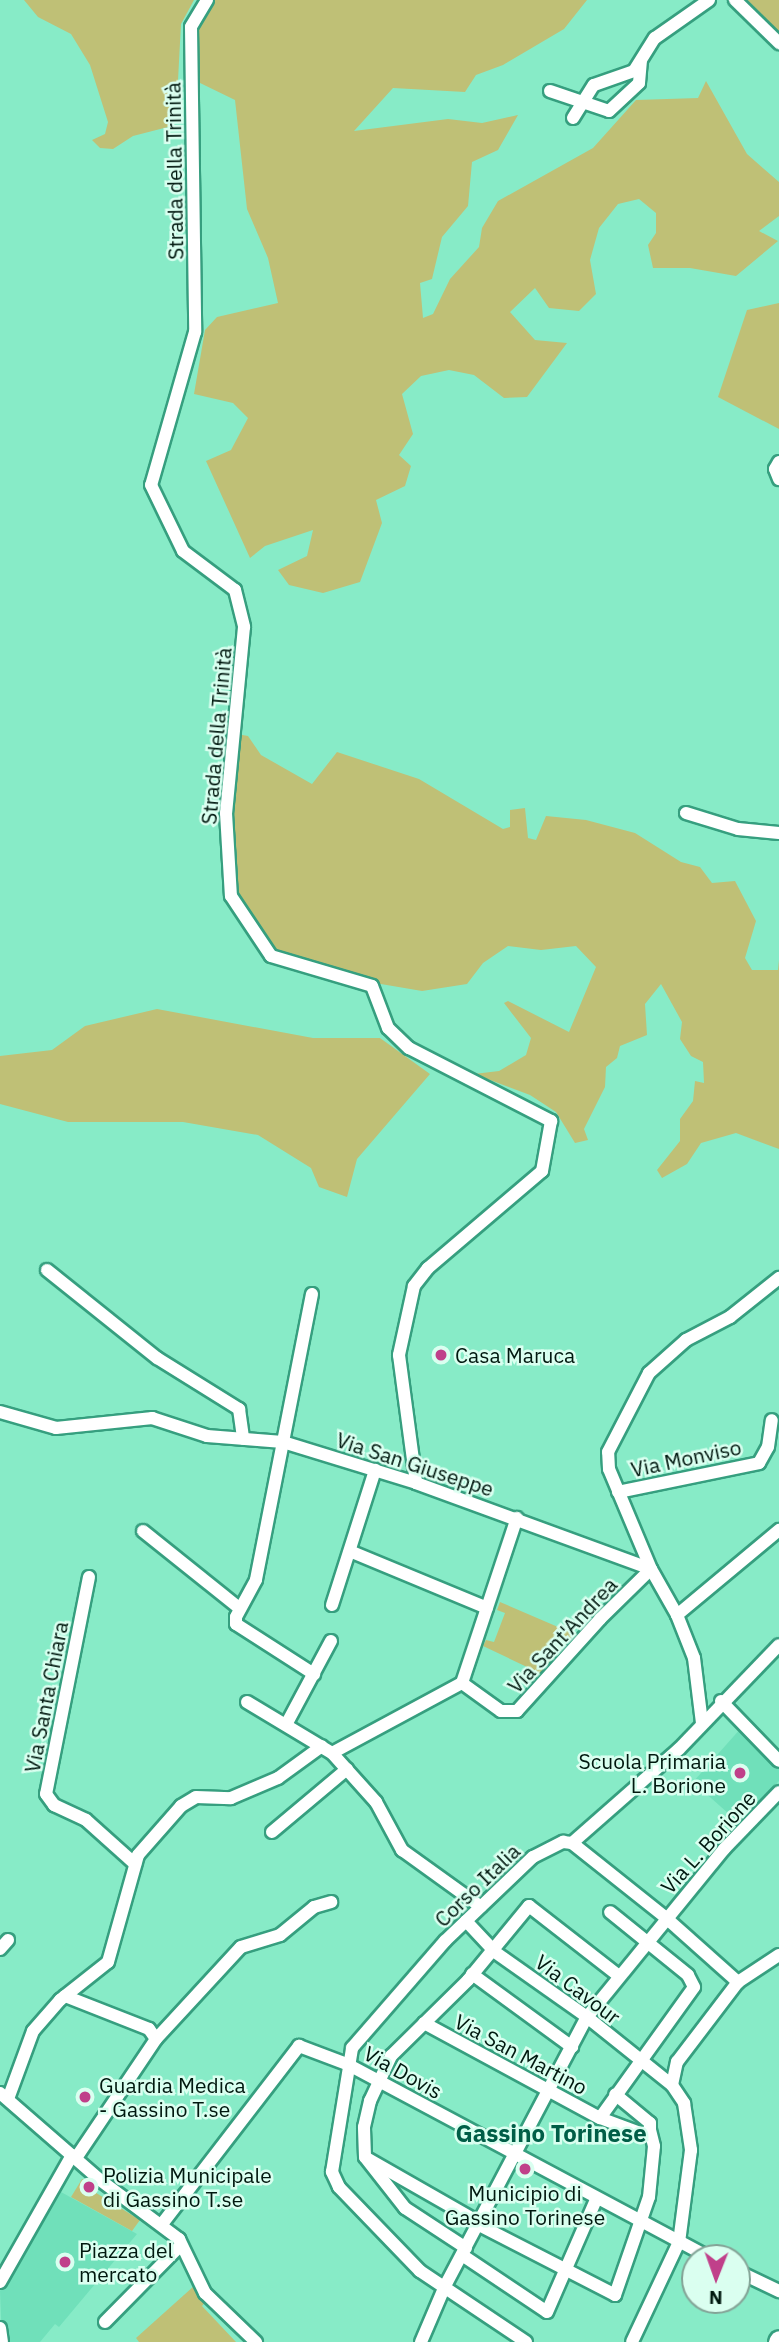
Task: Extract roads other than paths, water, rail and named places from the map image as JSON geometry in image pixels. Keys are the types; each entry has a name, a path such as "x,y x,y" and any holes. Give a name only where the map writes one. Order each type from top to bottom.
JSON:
{"street":[{"name":"Strada della Trinità","path":"207,0 191,27 195,332 151,485 183,551 235,590 244,626 226,813 231,896 271,956 372,986 388,1028 409,1048 551,1121 542,1171 428,1268 414,1286 398,1355 416,1483"},
{"path":"573,118 594,85 634,71 655,38 709,0"},
{"path":"734,0 779,43"},
{"path":"550,91 561,98 585,100 609,111 639,83 642,61"},
{"path":"779,462 775,469 779,479"},
{"path":"686,813 738,829 779,833"},
{"path":"47,1270 157,1358 239,1409 243,1439"},
{"path":"702,1723 699,1682 677,1615 651,1569 618,1492 608,1452 649,1373 686,1340 730,1317 779,1278"},
{"path":"313,1294 256,1580 239,1608 236,1624 314,1674"},
{"name":"Via San Giuseppe","path":"0,1412 56,1428 152,1418 207,1436 283,1442 416,1483 651,1569"},
{"name":"Via Monviso","path":"618,1492 759,1462 768,1447 772,1420"},
{"path":"332,1605 352,1552 375,1470"},
{"path":"256,2342 205,2292 181,2245 162,2224 74,2156 4,2096 24,2049 65,1996 108,1962 135,1864 181,1807 196,1797 232,1798 278,1779 327,1749 462,1683 517,1518"},
{"path":"143,1531 239,1608"},
{"path":"677,1615 777,1531"},
{"path":"352,1552 487,1608"},
{"name":"Via Sant'Andrea","path":"462,1683 501,1711 517,1711 651,1569"},
{"name":"Via Santa Chiara","path":"89,1577 46,1794 54,1805 86,1820 135,1864"},
{"path":"287,1723 331,1641"},
{"path":"737,1982 666,1917 572,1843 679,1749 721,1701 779,1645"},
{"path":"721,1701 779,1761"},
{"path":"247,1702 287,1723 327,1749 376,1802 402,1850 481,1907"},
{"path":"272,1832 347,1769"},
{"name":"Via L. Borione","path":"421,2342 445,2286 587,2017 666,1917 779,1792"},
{"name":"Corso Italia","path":"526,2342 420,2271 338,2187 332,2172 347,2064 352,2048 466,1922 533,1857 552,1845 572,1843"},
{"path":"0,2282 74,2156 156,2039 241,1947 280,1935 314,1907 331,1902"},
{"path":"596,2200 547,2312 405,2207 365,2157 364,2127 379,2081 391,2056 472,1974 529,1906 619,1976"},
{"path":"600,2118 638,2060 694,1987 688,1975 610,1912"},
{"name":"Via Cavour","path":"466,1922 492,1947 587,2017 672,2085"},
{"path":"635,2341 679,2242 691,2125 672,2085 677,2062 737,1982 779,1955"},
{"path":"472,1974 572,2047"},
{"path":"65,1996 149,2029 156,2039"},
{"name":"Via San Martino","path":"424,2024 600,2118 643,2134 650,2130"},
{"name":"Via Dovis","path":"162,2224 295,2048 304,2046 347,2064 596,2200 683,2244"},
{"path":"365,2157 564,2271 615,2295 641,2224 653,2165 650,2123 615,2094"},
{"path":"105,2322 181,2245"},
{"path":"751,2278 779,2291"},
{"path":"0,2328 2,2342"}],"place":[{"name":"Casa Maruca","path":"441,1355"},
{"name":"Scuola Primaria L. Borione","path":"740,1773"},
{"name":"Guardia Medica - Gassino T.se","path":"85,2097"},
{"name":"Municipio di Gassino Torinese","path":"525,2169"},
{"name":"Polizia Municipale di Gassino T.se","path":"89,2187"},
{"name":"Piazza del mercato","path":"65,2262"}],"district":[{"name":"Gassino Torinese","path":"551,2134"}]}
